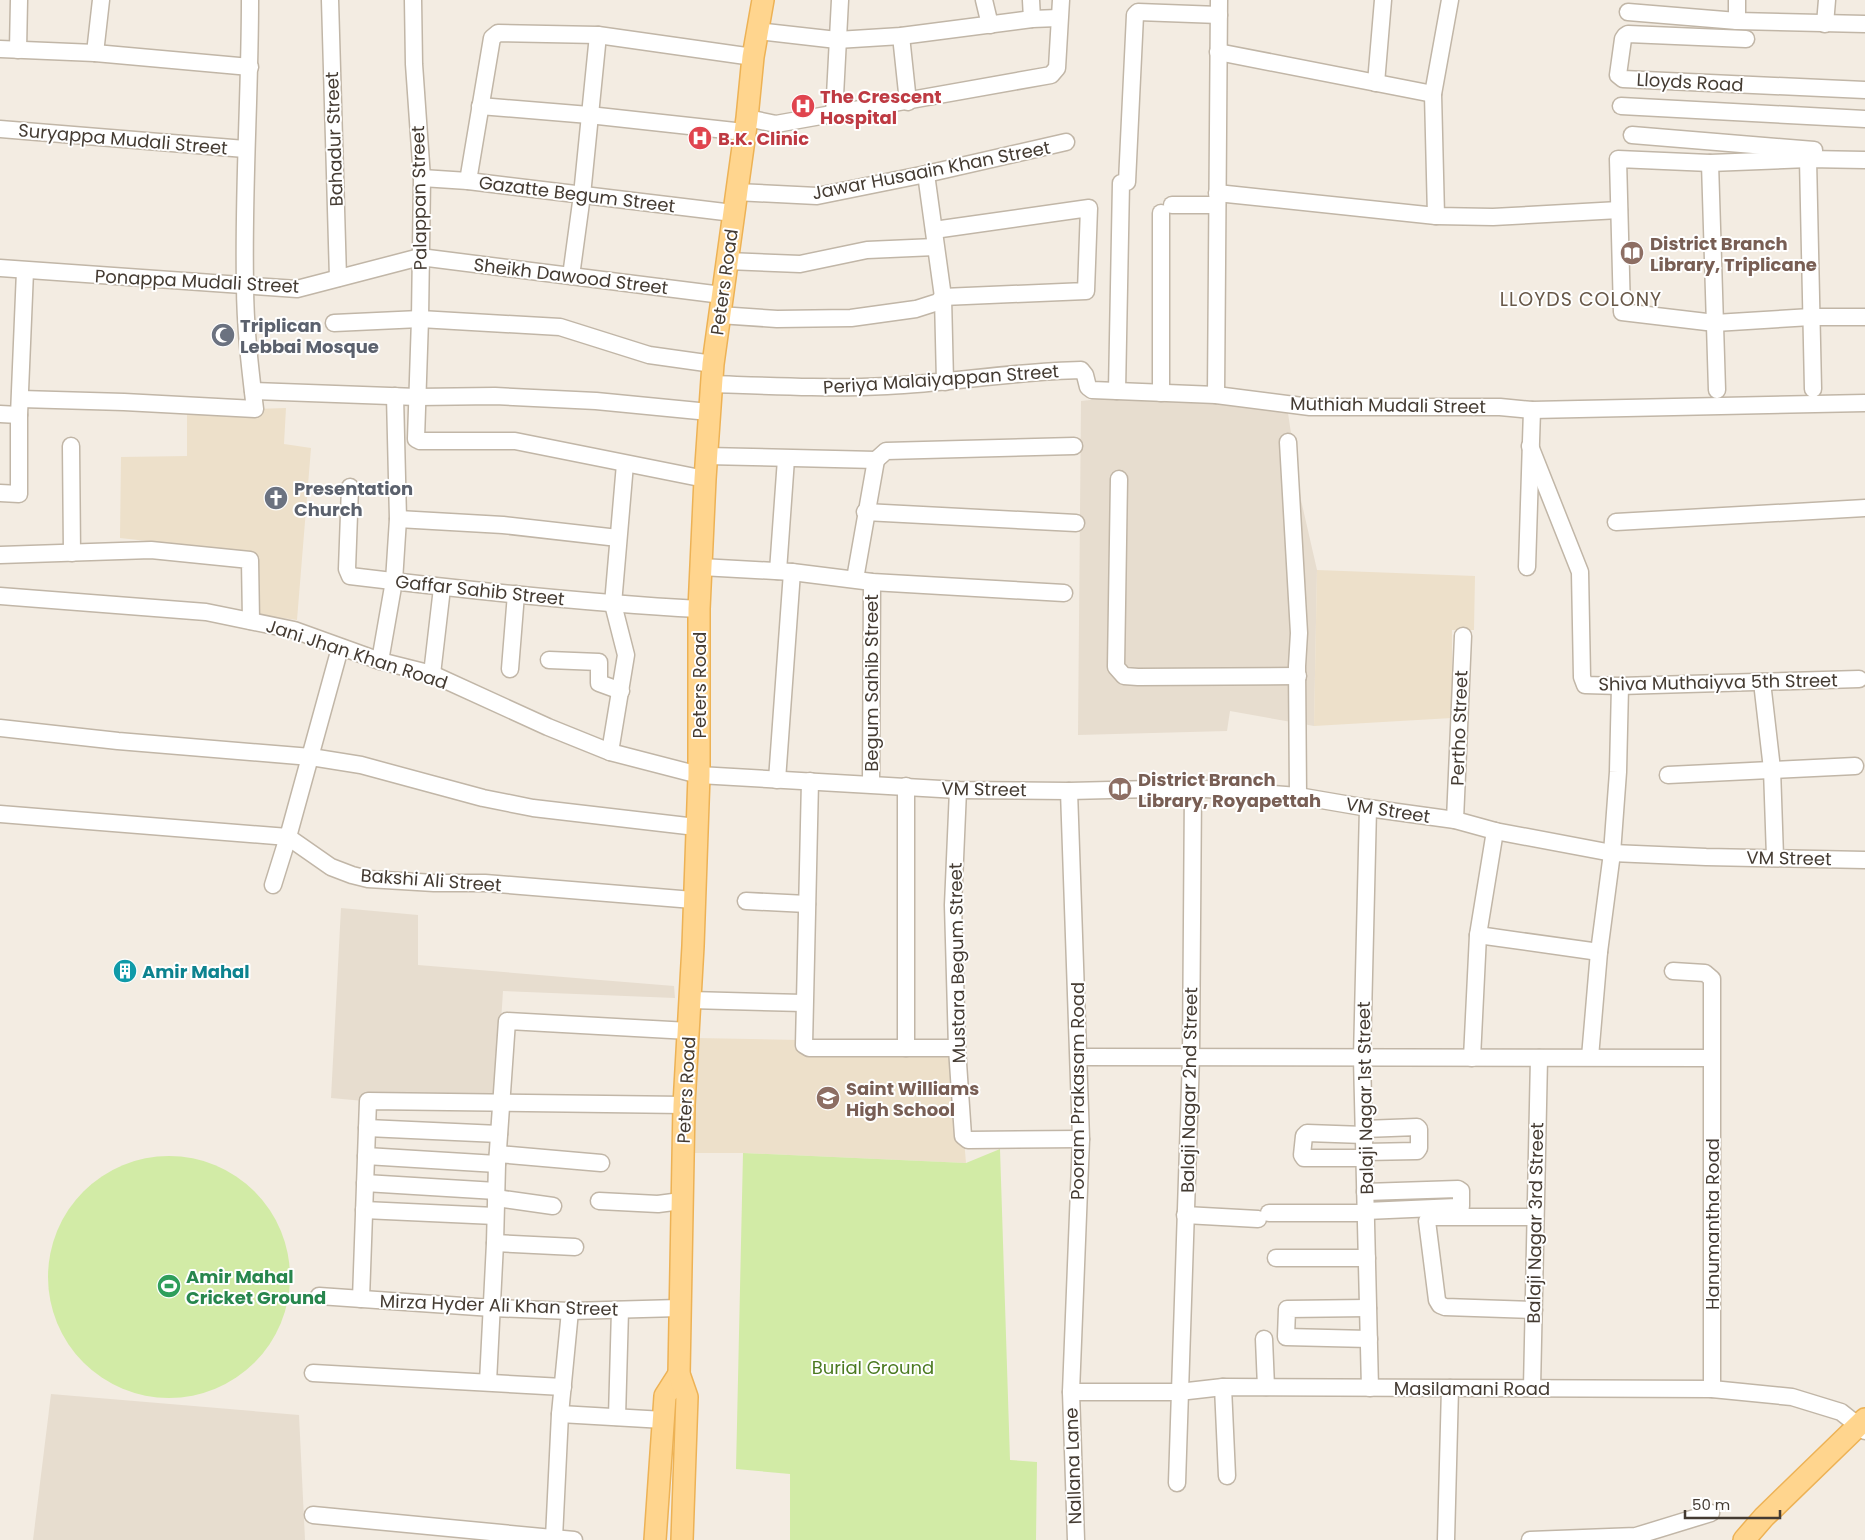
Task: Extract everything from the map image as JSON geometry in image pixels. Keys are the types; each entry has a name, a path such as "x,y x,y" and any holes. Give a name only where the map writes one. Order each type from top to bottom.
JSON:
{"main road":[{"name":"Peters Road","path":"682,1540 687,1397 679,1374 681,1201 698,775 699,609 706,456 712,374 762,0"},
{"path":"670,1540 670,1422 665,1396 679,1374"},
{"path":"655,1540 670,1422"},
{"path":"1744,1540 1764,1517 1860,1429"}],"street":[{"path":"18,50 19,0"},
{"path":"95,53 101,0"},
{"path":"0,414 20,407 124,402 255,409 244,286 245,149 250,67 250,0"},
{"name":"Bahadur Street","path":"330,0 338,278"},
{"name":"Palappan Street","path":"413,0 414,64 422,178 416,438 420,441 515,441 626,464"},
{"path":"834,115 840,0"},
{"path":"984,0 990,25"},
{"path":"1031,0 1032,19"},
{"path":"480,106 746,125 776,124 908,102 1054,74 1057,68 1060,0"},
{"path":"1376,83 1383,0"},
{"path":"1436,216 1433,94 1450,0"},
{"path":"1737,0 1738,21"},
{"path":"1825,24 1827,0"},
{"path":"1117,391 1121,183 1127,182 1134,20 1138,12 1219,8 1216,395"},
{"path":"1628,12 1738,21 1865,24"},
{"path":"758,31 837,40 901,36 1032,19 1058,18"},
{"path":"468,181 494,34 501,32 598,35 753,57"},
{"name":"Lloyds Road","path":"1746,39 1628,34 1623,39 1618,75 1623,79 1865,90"},
{"path":"571,276 582,195 598,35"},
{"path":"901,36 908,102"},
{"path":"0,49 95,53 250,67"},
{"path":"1218,52 1433,94"},
{"path":"1621,106 1865,119"},
{"name":"Suryappa Mudali Street","path":"0,129 245,149"},
{"path":"1632,135 1838,152 1865,152"},
{"name":"Jawar Husaain Khan Street","path":"736,192 817,196 926,174 1066,142"},
{"path":"1865,160 1808,159 1710,163 1618,159 1622,312 1715,323 1811,318 1865,318"},
{"path":"1808,159 1812,389"},
{"path":"1710,163 1717,390"},
{"path":"926,174 943,297 945,382"},
{"name":"Gazatte Begum Street","path":"422,178 468,181 733,213"},
{"path":"1161,393 1167,209 1217,199 1436,216 1493,216 1619,210"},
{"path":"934,230 1089,208 1086,291 943,297"},
{"path":"727,261 800,264 867,250 935,247"},
{"name":"Ponappa Mudali Street","path":"0,268 297,289 420,257"},
{"name":"Sheikh Dawood Street","path":"420,257 571,276 721,305 777,319 851,318 916,309 938,302 943,297"},
{"path":"0,493 19,494 25,271"},
{"name":"Periya Malaiyappan Street","path":"334,323 420,319 560,327 712,374 800,388 885,386 945,382 1041,370 1081,370"},
{"name":"Muthiah Mudali Street","path":"1081,370 1085,375 1086,384 1090,390 1216,395 1310,406 1500,407 1532,410 1865,403"},
{"path":"253,391 417,397 495,396 596,401 709,412"},
{"path":"380,661 394,581 398,519 394,396"},
{"path":"1527,567 1532,410"},
{"path":"1288,442 1299,633 1298,796"},
{"path":"71,446 72,553"},
{"path":"855,580 865,512 876,460 886,451 1074,446"},
{"name":"Shiva Muthaiyva 5th Street","path":"1530,446 1580,572 1582,677 1585,685 1620,686 1859,679"},
{"path":"706,456 876,460"},
{"path":"777,780 785,572 786,458"},
{"path":"610,752 626,655 613,604 626,464 705,479"},
{"path":"1119,479 1116,667 1124,676 1298,676"},
{"name":"Gaffar Sahib Street","path":"350,487 347,569 350,576 442,588 613,604 699,609"},
{"path":"1616,522 1865,508"},
{"path":"865,512 1076,523"},
{"path":"398,519 503,525 618,538"},
{"path":"0,555 150,550 250,560 251,621"},
{"path":"701,568 785,572 872,582 1064,593"},
{"name":"Begum Sahib Street","path":"871,784 872,582"},
{"path":"432,674 442,588"},
{"path":"510,669 516,594"},
{"name":"Jani Jhan Khan Road","path":"0,596 206,612 294,630 380,661 432,674 548,727 610,752 698,775"},
{"name":"Pertho Street","path":"1455,820 1463,636"},
{"path":"272,885 311,757 340,648"},
{"path":"549,660 600,662 599,683 621,691"},
{"path":"1762,682 1772,769 1776,857"},
{"path":"1590,1057 1599,952 1612,853 1618,772 1620,686"},
{"path":"0,728 118,741 311,757 361,765 474,795 533,808 696,827"},
{"path":"1668,775 1854,766"},
{"name":"VM Street","path":"698,775 958,790 1069,791 1193,788 1298,796 1455,820 1495,831 1612,853 1865,860"},
{"path":"810,781 804,1045 809,1048 958,1048"},
{"path":"906,786 906,1048"},
{"name":"Balaji Nagar 2nd Street","path":"1177,1483 1191,1057 1193,788"},
{"name":"Mustara Begum Street","path":"958,790 953,905 962,1133 965,1139 968,1140 1081,1139"},
{"name":"Pooram Prakasam Road","path":"1069,791 1080,1056 1081,1139 1070,1392"},
{"name":"Balaji Nagar 1st Street","path":"1368,808 1362,1058 1370,1388"},
{"path":"0,814 288,837"},
{"path":"1472,1058 1478,936 1495,831"},
{"name":"Bakshi Ali Street","path":"288,837 331,868 368,879 434,883 485,883 693,900"},
{"path":"746,901 807,904"},
{"path":"1478,936 1599,952"},
{"name":"Hanumantha Road","path":"1673,971 1705,974 1712,980 1712,1389"},
{"path":"690,1000 804,1003"},
{"path":"488,1382 497,1159 506,1022 509,1020 689,1031"},
{"path":"1080,1056 1711,1058"},
{"name":"Balaji Nagar 3rd Street","path":"1532,1388 1539,1058"},
{"path":"361,1299 368,1101 684,1105"},
{"path":"1364,1158 1304,1158 1302,1155 1304,1136 1307,1133 1418,1121"},
{"path":"1304,1166 1417,1151 1420,1148 1419,1129 1416,1127 1364,1127"},
{"path":"367,1128 499,1134"},
{"path":"366,1156 601,1163"},
{"path":"365,1183 496,1195 553,1206"},
{"path":"1185,1215 1263,1216 1457,1208 1461,1206 1461,1191 1458,1189 1365,1192"},
{"path":"599,1201 658,1204 681,1201"},
{"path":"364,1210 495,1216"},
{"path":"1534,1310 1446,1307 1440,1305 1437,1300 1427,1221 1430,1217 1535,1217"},
{"path":"495,1243 576,1247"},
{"path":"1276,1258 1367,1258"},
{"name":"Mirza Hyder Ali Khan Street","path":"319,1296 492,1308 570,1311 679,1308"},
{"path":"1368,1308 1287,1309 1286,1337 1369,1339"},
{"path":"617,1417 620,1310"},
{"path":"554,1538 560,1414 570,1311"},
{"path":"1264,1339 1266,1387"},
{"path":"313,1373 563,1387"},
{"path":"1223,1386 1227,1476"},
{"name":"Masilamani Road","path":"1070,1392 1180,1392 1223,1386 1712,1389 1792,1397 1841,1412 1860,1429"},
{"path":"1446,1540 1450,1388"},
{"name":"Nallana Lane","path":"1070,1392 1076,1540"},
{"path":"560,1414 670,1422"},
{"path":"1530,1540 1636,1536 1711,1513"},
{"path":"313,1515 574,1540"}],"shaded area":[{"path":"1209,387 1288,413 1301,500 1317,570 1314,726 1230,711 1227,731 1078,735 1081,401"},
{"path":"286,408 284,444 311,448 297,620 254,614 255,553 120,538 121,457 187,456 187,411"},
{"path":"1317,570 1475,576 1474,630 1452,630 1452,718 1314,726"},
{"path":"341,908 418,915 418,965 674,986 675,998 503,991 496,1099 364,1101 331,1098"},
{"name":"Saint Williams High School","path":"697,1038 956,1043 966,1163 743,1153 693,1153"},
{"path":"51,1394 299,1415 305,1540 33,1540"}],"green space":[{"name":"Burial Ground","path":"1000,1149 1010,1460 1037,1462 1036,1540 790,1540 790,1474 736,1469 743,1153 966,1163"},
{"name":"Amir Mahal Cricket Ground","path":"157,1156 181,1156 204,1161 226,1170 255,1191 270,1210 281,1231 288,1253 290,1277 288,1301 281,1323 270,1344 255,1363 226,1384 204,1393 181,1398 157,1398 134,1393 112,1384 92,1371 75,1354 62,1334 53,1312 48,1289 48,1265 53,1242 62,1220 75,1200 92,1183 112,1170 134,1161"}],"place":[{"name":"The Crescent Hospital","path":"803,106"},
{"name":"B.K. Clinic","path":"700,138"},
{"name":"District Branch Library, Triplicane","path":"1632,253"},
{"name":"Triplican Lebbai Mosque","path":"223,335"},
{"name":"Presentation Church","path":"276,498"},
{"name":"District Branch Library, Royapettah","path":"1120,789"},
{"name":"Amir Mahal","path":"125,971"},
{"name":"Saint Williams High School","path":"828,1098"},
{"name":"Amir Mahal Cricket Ground","path":"169,1286"}],"district":[{"name":"LLOYDS COLONY","path":"1581,299"}]}
